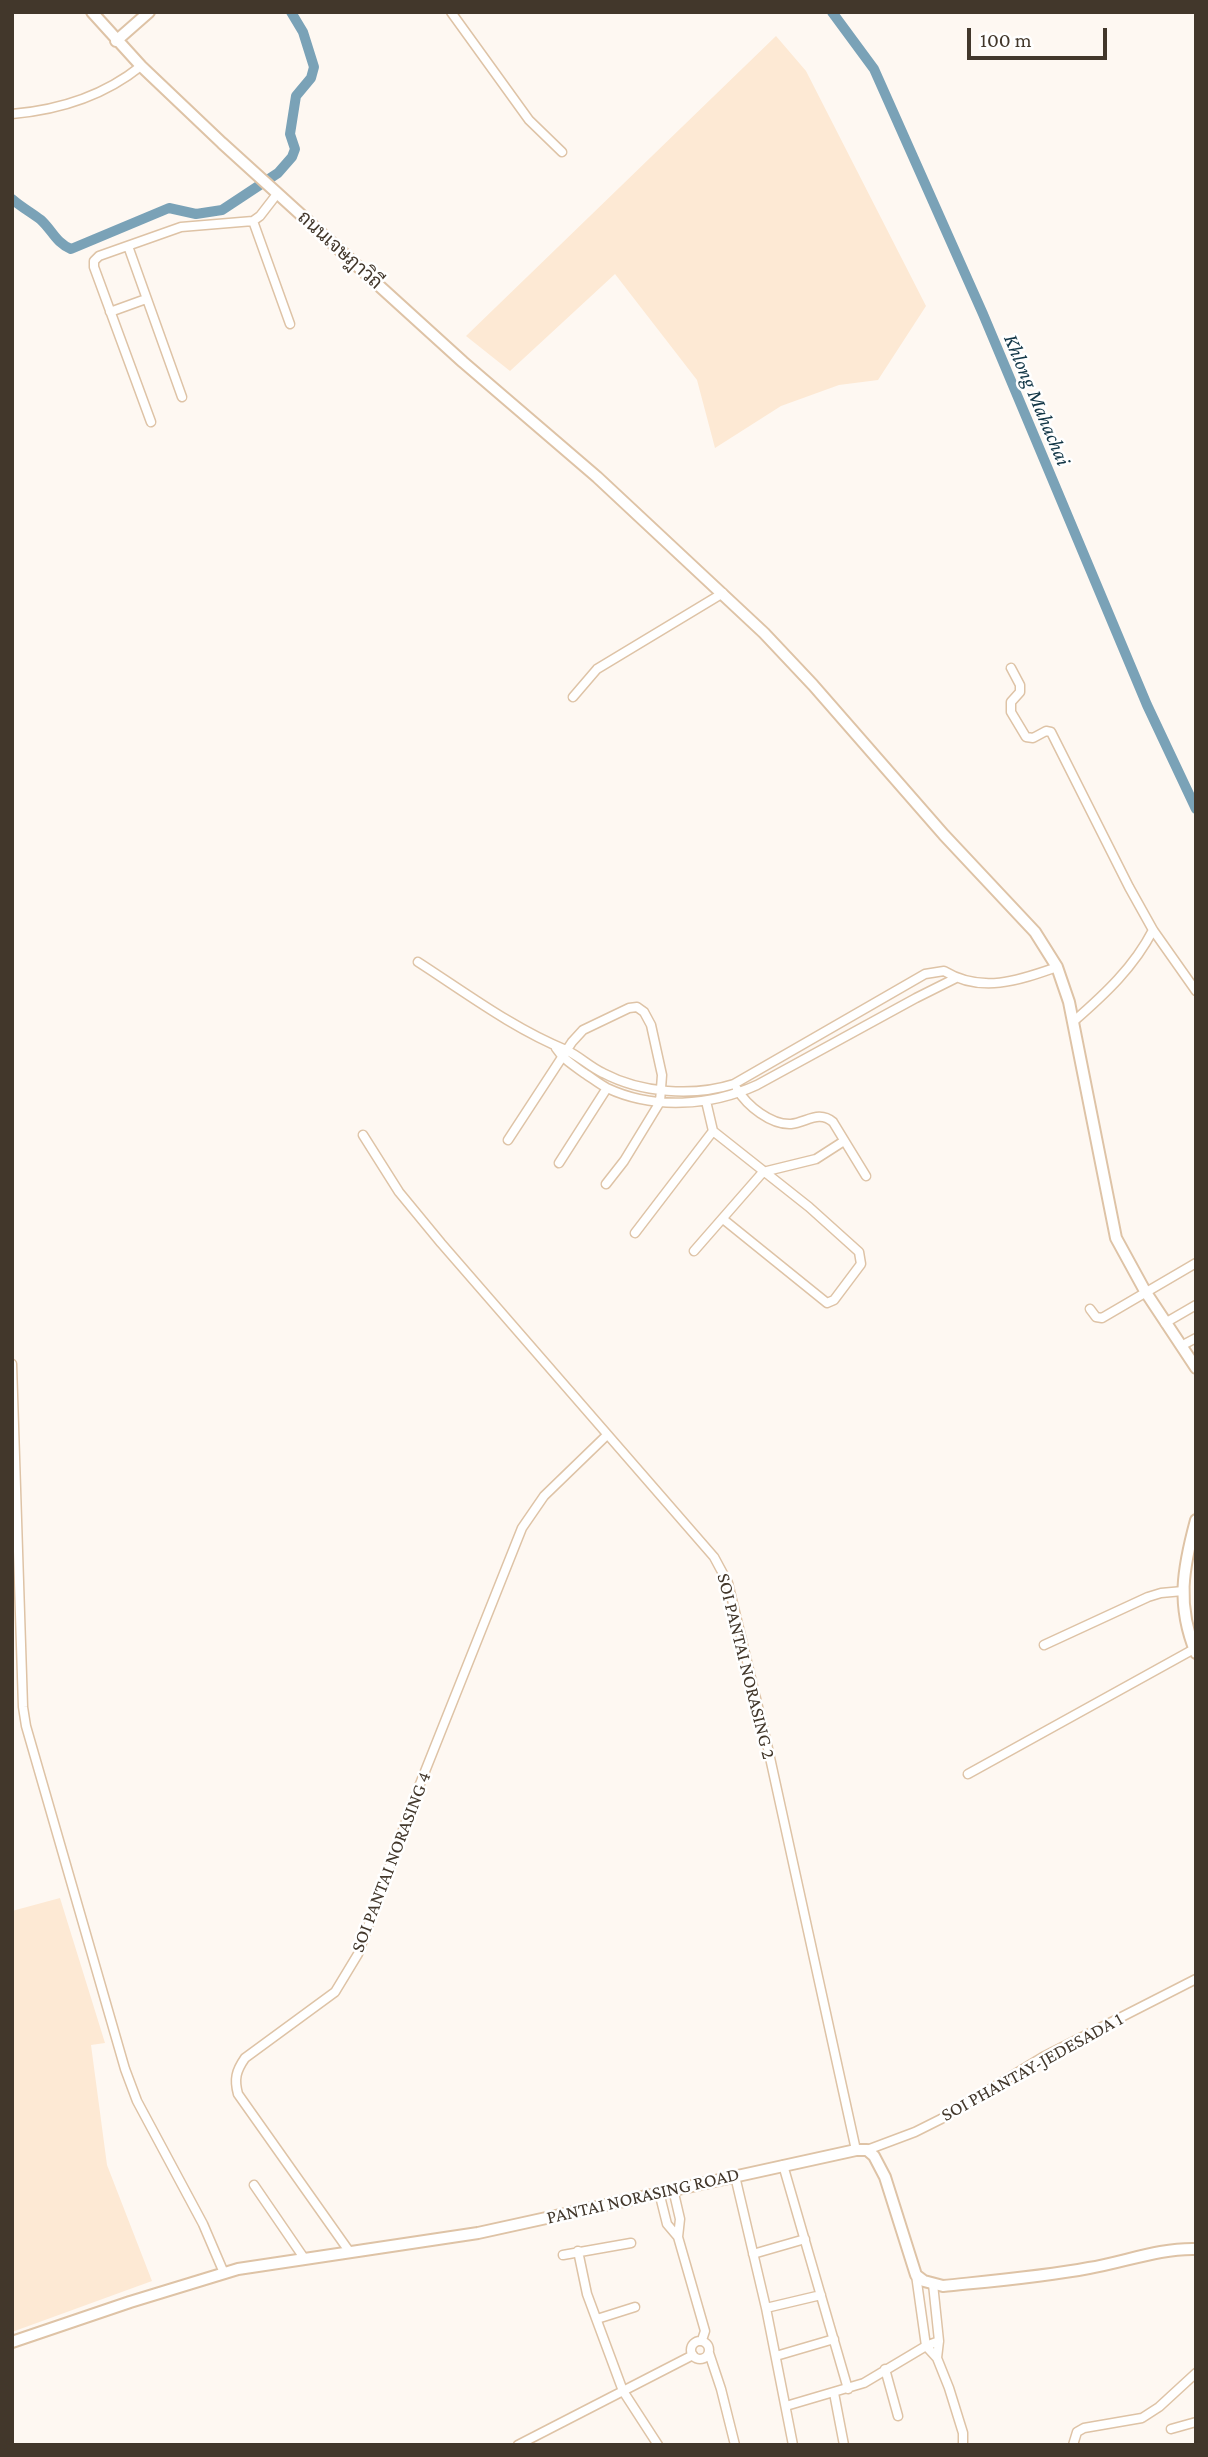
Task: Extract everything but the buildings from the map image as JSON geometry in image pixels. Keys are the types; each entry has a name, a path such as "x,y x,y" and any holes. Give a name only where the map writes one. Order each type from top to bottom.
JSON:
{"street":[{"name":"ถนนเจษฎาวิถี","path":"92,12 141,66 277,194 463,362 597,477 723,593 813,685 944,835 1035,932 1058,967 1074,1021 1112,1223 1122,1251 1165,1323 1196,1368"},
{"path":"116,41 149,12"},
{"path":"451,12 529,120 562,152"},
{"path":"12,114 88,97 127,78 141,66"},
{"path":"150,422 94,261 99,256 181,227 253,220 260,216 277,194"},
{"path":"253,220 290,324"},
{"path":"128,246 182,397"},
{"path":"110,312 146,299"},
{"path":"573,697 597,669 723,593"},
{"path":"1011,668 1020,685 1020,692 1011,702 1011,712 1026,737 1033,738 1045,731 1051,732 1122,875 1153,930 1196,991"},
{"path":"1074,1021 1106,993 1141,953 1153,930"},
{"path":"418,962 565,1054 607,1088 660,1102 706,1101 739,1093 956,978"},
{"path":"565,1054 625,1083 661,1090 705,1089 734,1084 925,974 944,971 956,978 998,984 1058,967"},
{"path":"508,1140 583,1030 629,1008 637,1007 645,1012 651,1025 662,1075 660,1102 624,1161 606,1184"},
{"path":"734,1084 746,1102 776,1122 789,1124 815,1116 828,1117 866,1176"},
{"path":"559,1163 607,1088"},
{"path":"706,1101 713,1131 809,1207 859,1252 861,1264 834,1300 827,1303 723,1219"},
{"path":"635,1233 713,1131"},
{"name":"SOI PANTAI NORASING 2","path":"363,1135 399,1192 715,1557 728,1583 862,2150"},
{"path":"694,1251 763,1172 816,1158 844,1141"},
{"path":"1090,1309 1096,1317 1102,1318 1196,1263"},
{"path":"1165,1323 1196,1305"},
{"path":"1181,1346 1196,1338"},
{"path":"12,1364 23,1707 26,1727 125,2069 137,2101 203,2224 224,2273"},
{"name":"SOI PANTAI NORASING 4","path":"349,2251 239,2094 235,2081 237,2068 245,2058 335,1992 346,1976 358,1954 416,1794 522,1528 544,1496 607,1435"},
{"path":"968,1774 1195,1651 1184,1612 1183,1591 1184,1567 1196,1520"},
{"path":"1044,1645 1147,1597 1183,1591"},
{"name":"SOI PHANTAY-JEDESADA 1","path":"862,2150 915,2132 941,2119 1043,2057 1196,1979"},
{"path":"862,2150 874,2157 885,2178 916,2275 926,2346 937,2358 956,2407 963,2433 963,2445"},
{"name":"PANTAI NORASING ROAD","path":"12,2342 224,2273 304,2258 478,2233 862,2150"},
{"path":"783,2165 848,2389"},
{"path":"735,2176 766,2308 793,2445"},
{"path":"254,2185 304,2258"},
{"path":"673,2189 680,2219 678,2237 705,2331 702,2340 691,2347 693,2355"},
{"path":"659,2192 667,2224 678,2237"},
{"path":"753,2254 805,2239"},
{"path":"563,2255 631,2243"},
{"path":"916,2275 943,2286 1053,2274 1170,2250 1196,2249"},
{"path":"578,2251 587,2294 623,2391 658,2445"},
{"path":"933,2284 939,2342 937,2358"},
{"path":"766,2308 821,2295"},
{"path":"597,2319 635,2307"},
{"path":"776,2356 834,2339"},
{"path":"702,2340 709,2348 735,2445"},
{"path":"786,2406 864,2383 926,2346 939,2342"},
{"path":"693,2355 702,2359 709,2353"},
{"path":"518,2445 537,2440 693,2355"},
{"path":"885,2369 898,2416"},
{"path":"1073,2445 1073,2438 1084,2428 1142,2418 1159,2407 1196,2373"},
{"path":"834,2393 844,2445"},
{"path":"1171,2429 1196,2422"}],"shaded area":[{"path":"776,36 806,71 926,306 878,380 839,385 781,406 715,448 697,380 615,274 510,371 466,336"},
{"path":"60,1898 105,2043 91,2045 107,2165 152,2281 12,2332 12,1911"}],"waterway":[{"path":"12,199 41,220 58,240 71,249 169,208 196,214 222,210 278,173 292,157 295,149 290,134 296,96 311,78 314,67 303,32 291,12"},
{"name":"Khlong Mahachai","path":"832,12 874,69 983,314 1147,705 1196,809"}]}
